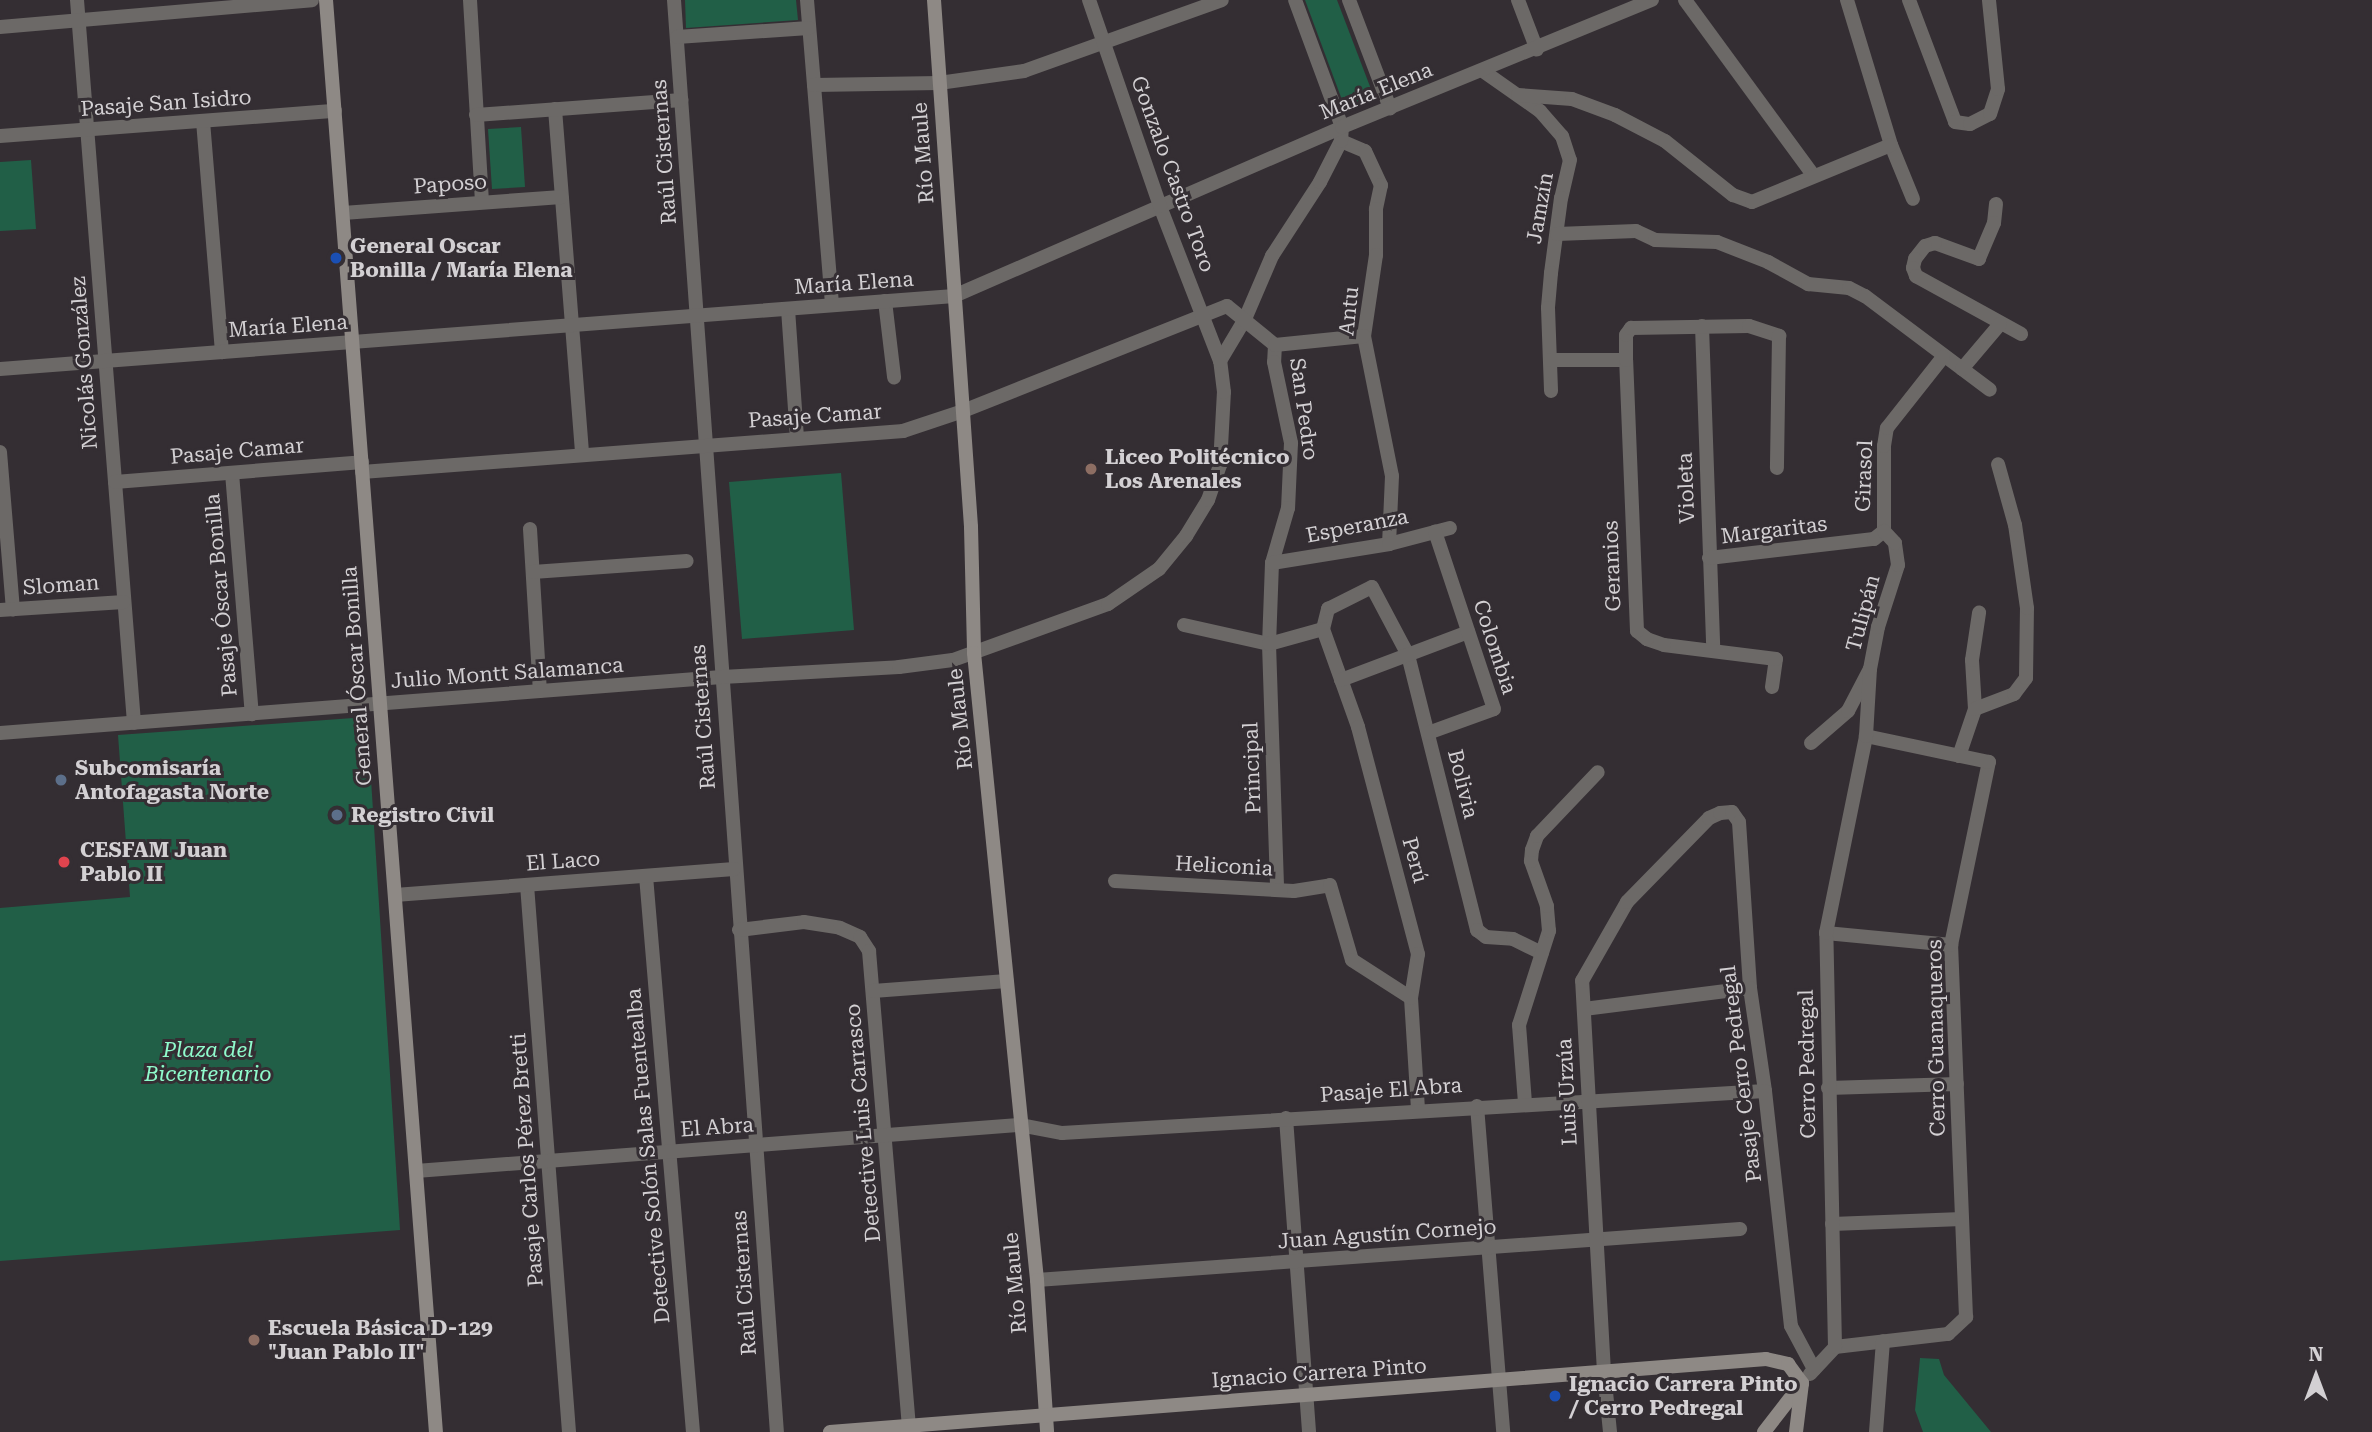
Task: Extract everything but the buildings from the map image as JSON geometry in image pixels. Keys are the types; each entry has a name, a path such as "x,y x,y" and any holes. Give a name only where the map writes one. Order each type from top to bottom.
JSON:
{"street":[{"name":"Nicolás González","path":"77,0 134,723"},
{"path":"0,27 198,5 312,0"},
{"name":"General Óscar Bonilla","path":"326,0 436,1432"},
{"path":"470,0 482,202"},
{"name":"Raúl Cisternas","path":"674,0 734,869 777,1432"},
{"path":"807,0 832,305"},
{"name":"Río Maule","path":"934,0 971,527 974,653 1037,1280 1047,1432"},
{"name":"Gonzalo Castro Toro","path":"974,653 1108,604 1159,569 1186,536 1208,500 1220,465 1224,393 1220,361 1160,206 1089,0"},
{"path":"814,85 939,83 1024,71 1222,0"},
{"path":"1220,361 1245,319 1272,256 1320,182 1342,134 1295,0"},
{"path":"1349,0 1390,108"},
{"path":"1518,0 1537,50"},
{"name":"María Elena","path":"0,369 954,296 1160,206 1342,134 1390,108 1537,50 1652,0"},
{"path":"1685,0 1814,176"},
{"path":"1847,0 1891,145 1913,199"},
{"path":"1909,0 1955,122 1970,124 1990,114 1997,89 1989,0"},
{"path":"677,37 809,28"},
{"name":"Jamzín","path":"1483,71 1540,111 1562,136 1570,160 1561,198 1548,308 1551,391"},
{"path":"1518,95 1572,99 1615,115 1664,141 1733,195 1752,202 1891,145"},
{"path":"476,115 681,100"},
{"path":"555,109 582,455"},
{"name":"Pasaje San Isidro","path":"0,136 335,111"},
{"path":"203,121 222,352"},
{"name":"Antu","path":"1342,134 1365,151 1381,185 1376,209 1376,255 1364,336 1392,477 1389,544"},
{"name":"Paposo","path":"342,213 561,197"},
{"path":"1996,204 1994,223 1979,259 1935,243 1925,246 1915,259 1913,268 1916,276 2021,334"},
{"path":"1557,234 1636,231 1655,240 1717,242 1768,262 1808,284 1849,288 1865,296 1942,357 1990,390"},
{"path":"885,301 894,377"},
{"name":"Pasaje Camar","path":"115,482 232,473 582,455 903,431 963,411 1227,306 1245,319"},
{"path":"788,309 797,439"},
{"path":"1245,319 1275,345 1364,336"},
{"path":"1962,369 2000,324"},
{"path":"1702,326 1749,326 1779,336 1777,468"},
{"name":"Geranios","path":"1702,326 1631,328 1626,335 1637,631 1647,639 1664,645 1713,649 1776,659 1772,687"},
{"name":"Violeta","path":"1702,326 1713,649"},
{"name":"San Pedro","path":"1269,644 1272,563 1288,509 1291,472 1291,443 1274,362 1275,345"},
{"name":"Girasol","path":"1884,531 1884,446 1887,428 1942,357"},
{"path":"1551,360 1626,360"},
{"path":"0,452 6,610"},
{"path":"1975,709 2014,694 2026,678 2027,608 2015,525 1998,464"},
{"name":"Pasaje Óscar Bonilla","path":"232,473 252,714"},
{"name":"Esperanza","path":"1272,563 1389,544 1450,528"},
{"path":"530,529 540,691"},
{"name":"Margaritas","path":"1709,558 1874,539 1884,531"},
{"name":"Tulipán","path":"1866,736 1870,669 1878,627 1898,565 1895,543 1884,531"},
{"name":"Colombia","path":"1428,733 1494,709 1435,532"},
{"path":"533,572 687,561"},
{"name":"Bolivia","path":"1323,629 1328,609 1372,587 1408,655 1477,930 1486,937 1513,939 1542,953"},
{"name":"Sloman","path":"6,610 124,602"},
{"path":"1866,736 1959,755 1975,709 1972,660 1979,613"},
{"path":"1185,625 1269,644 1323,629"},
{"name":"Perú","path":"1323,629 1358,727 1418,954 1411,998 1418,1110"},
{"path":"1341,680 1468,632"},
{"name":"Principal","path":"1269,644 1277,890"},
{"name":"Julio Montt Salamanca","path":"0,733 722,677 899,667 953,660 974,653"},
{"name":"Tulipán","path":"1811,743 1848,711 1870,669"},
{"name":"Cerro Pedregal","path":"1835,1346 1826,933 1866,736"},
{"name":"Cerro Guanaqueros","path":"1883,1341 1948,1334 1966,1317 1951,945 1989,762 1959,755"},
{"path":"1525,1103 1519,1026 1549,931 1547,906 1531,861 1532,850 1537,836 1598,772"},
{"name":"Pasaje Cerro Pedregal","path":"1732,812 1739,822 1750,988 1765,1091 1791,1326 1815,1368"},
{"name":"Luis Urzúa","path":"1610,1432 1604,1372 1582,981 1587,967 1628,902 1709,818 1732,812"},
{"name":"El Laco","path":"395,895 734,869"},
{"name":"Detective Solón Salas Fuentealba","path":"646,876 692,1432"},
{"name":"Heliconia","path":"1115,881 1277,890 1330,885 1352,960 1411,998"},
{"name":"Pasaje Carlos Pérez Bretti","path":"527,885 569,1432"},
{"name":"Detective Luis Carrasco","path":"739,930 804,922 840,928 860,937 869,951 909,1429"},
{"path":"1826,933 1951,945"},
{"path":"873,991 1007,981"},
{"path":"1584,1009 1750,988"},
{"path":"1828,1088 1957,1084"},
{"name":"Pasaje El Abra","path":"1020,1125 1062,1133 1588,1099 1765,1091"},
{"path":"1477,1106 1503,1432"},
{"path":"1286,1118 1309,1432"},
{"name":"El Abra","path":"416,1171 1020,1125"},
{"path":"1832,1224 1962,1219"},
{"name":"Juan Agustín Cornejo","path":"1037,1280 1740,1229"},
{"path":"1764,1432 1835,1346 1883,1341 1876,1432"},
{"name":"Ignacio Carrera Pinto","path":"830,1432 909,1429 1046,1415 1766,1359 1788,1364 1802,1383"},
{"path":"1796,1432 1802,1383"}],"green space":[{"path":"685,0 796,0 798,20 686,28"},
{"path":"1305,0 1337,0 1374,97 1345,108"},
{"path":"521,127 525,187 492,189 488,129"},
{"path":"31,160 36,229 0,231 0,162"},
{"path":"841,473 854,630 742,639 729,482"},
{"name":"Plaza del Bicentenario","path":"367,717 400,1230 0,1261 0,908 130,897 118,735"},
{"path":"1920,1358 1939,1359 1944,1375 1991,1432 1923,1432 1915,1410"}],"place":[{"name":"General Oscar Bonilla / María Elena","path":"336,258"},
{"name":"Liceo Politécnico Los Arenales","path":"1091,469"},
{"name":"Subcomisaría Antofagasta Norte","path":"61,780"},
{"name":"Registro Civil","path":"337,815"},
{"name":"CESFAM Juan Pablo II","path":"64,862"},
{"name":"Escuela Básica D-129 \"Juan Pablo II\"","path":"254,1340"},
{"name":"Ignacio Carrera Pinto / Cerro Pedregal","path":"1555,1396"}]}
